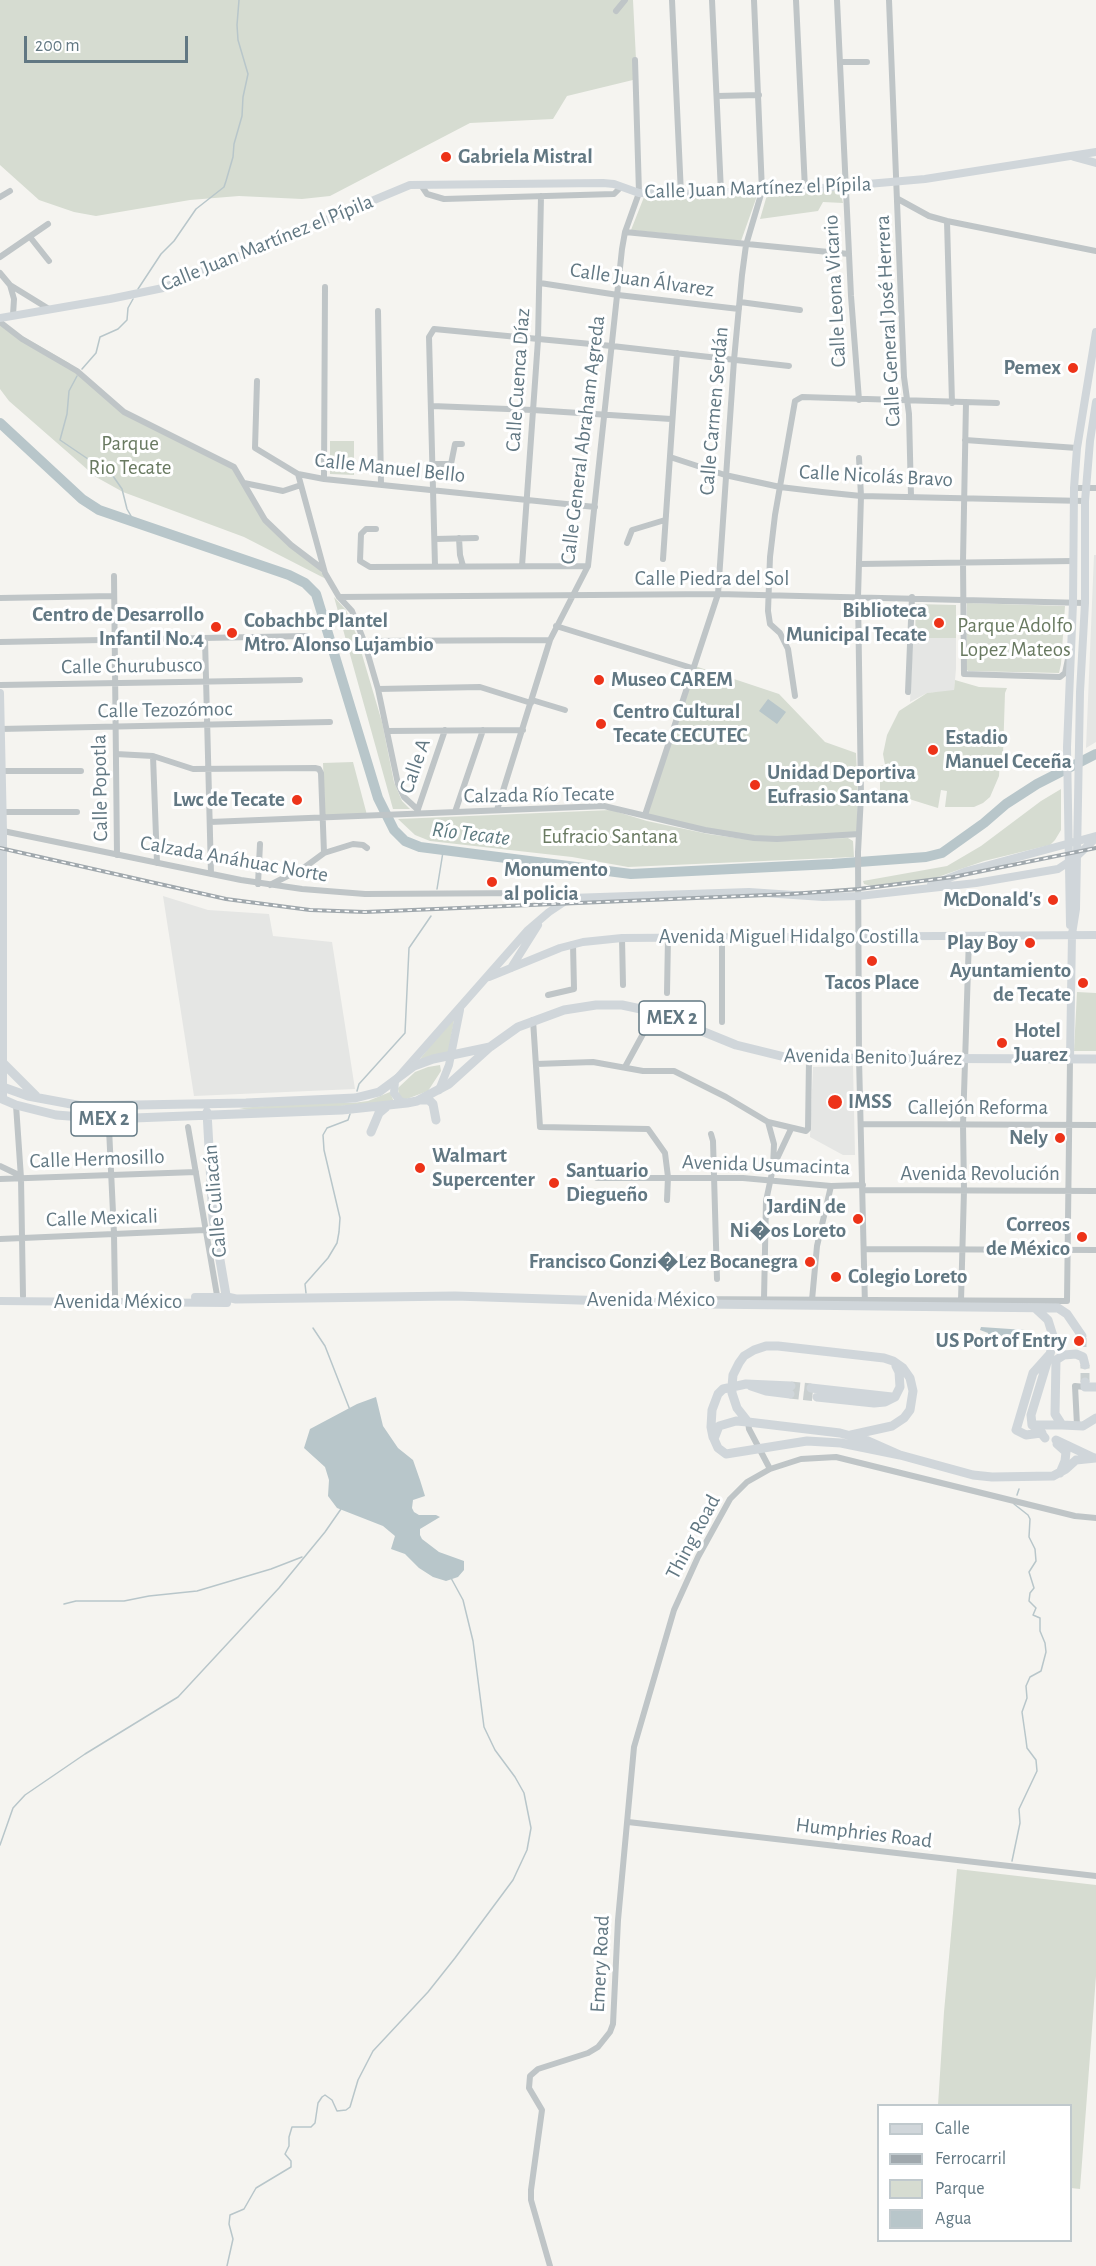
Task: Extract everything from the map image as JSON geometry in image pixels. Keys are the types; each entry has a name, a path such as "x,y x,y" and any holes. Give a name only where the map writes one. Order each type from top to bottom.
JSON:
{"highway":[{"name":"Avenida Benito Juárez","path":"490,1047 518,1027 533,1020 564,1010 596,1005 628,1006 655,1012 736,1045 776,1056 809,1059 1096,1059"},
{"name":"MEX 2","path":"2,1087 39,1099 82,1106 108,1107 366,1097 379,1092 414,1066 490,1047"},
{"name":"MEX 2","path":"1,1098 16,1105 56,1115 108,1119 386,1107 412,1102 439,1090 456,1079 490,1047"},
{"path":"2,1067 39,1099"},
{"path":"412,1102 429,1100 433,1104 436,1120"},
{"name":"Calle Culiacán","path":"206,1104 213,1219 225,1300"},
{"path":"371,1132 379,1113 386,1107"},
{"name":"Avenida México","path":"225,1300 455,1296 630,1302"},
{"path":"630,1302 865,1303 1058,1308 1080,1336"},
{"path":"1035,1308 1050,1336"},
{"path":"748,1422 738,1408 732,1393 733,1375 744,1356 766,1346 884,1358 893,1361 903,1368 910,1378 913,1391 910,1410 904,1418 892,1426 849,1435"},
{"path":"1050,1349 1047,1368 1031,1415 1032,1425 1044,1435 1026,1435 1016,1430 1033,1373 1050,1349"},
{"path":"1062,1425 1055,1414 1056,1360 1078,1349 1085,1365"},
{"path":"817,1397 874,1403 885,1402 895,1397 901,1381 893,1361"},
{"path":"791,1390 766,1391 746,1384 723,1389 714,1402 711,1427 718,1448 726,1454 807,1441 841,1443 992,1477 1045,1477 1060,1473 1076,1460 1096,1458"},
{"path":"1085,1384 1096,1387"},
{"path":"811,1388 895,1397"},
{"path":"1032,1425 1083,1426 1096,1418"},
{"path":"714,1439 719,1426 736,1421 748,1422 849,1435 900,1455"},
{"path":"1060,1473 1066,1452 1056,1442 1096,1458"}],"main road":[{"name":"Calle Juan Martínez el Pípila","path":"0,320 13,315 163,288 410,185 603,183 639,193 681,194 805,189 896,183 1096,152"},
{"name":"Calle Juan Martínez el Pípila","path":"1071,156 1096,163"},
{"path":"1072,934 1076,914 1067,801 1067,747 1072,650 1074,488 1077,448 1096,332"},
{"path":"1072,842 1078,795 1085,603 1085,501 1096,402"},
{"path":"0,693 3,831 1,1098"},
{"path":"919,890 967,871 1096,837"},
{"path":"412,1102 400,1101 394,1093 395,1081 528,930 570,898 749,892 823,897 859,896 976,884 1054,870 1072,859 1096,837"},
{"path":"1070,1059 1072,859"},
{"path":"1054,870 1070,885"},
{"path":"1053,935 1070,915"},
{"path":"511,968 543,918"},
{"name":"Avenida Miguel Hidalgo Costilla","path":"489,977 573,944 622,938 1096,935"},
{"path":"439,1090 451,1056 459,1010"},
{"name":"Avenida México","path":"0,1296 115,1296 225,1300"},
{"name":"Avenida México","path":"0,1301 225,1300"}],"street":[{"path":"616,11 625,0"},
{"path":"672,0 681,194"},
{"path":"712,0 721,192"},
{"name":"Calle Carmen Serdán","path":"645,815 718,594 739,305 746,245 762,191 754,0"},
{"path":"796,0 805,189"},
{"name":"Calle Leona Vicario","path":"837,0 858,400"},
{"name":"Calle General José Herrera","path":"889,0 911,496"},
{"name":"Calle General Abraham Agreda","path":"497,810 550,640 588,566 603,414 625,232 639,193 635,60"},
{"path":"840,62 867,62"},
{"path":"717,96 759,95"},
{"path":"421,185 427,194 444,199 614,194 621,187"},
{"path":"0,197 10,190"},
{"name":"Calle Cuenca Díaz","path":"522,566 538,340 541,196"},
{"path":"898,199 929,216 946,221 1096,251"},
{"path":"946,221 952,403"},
{"path":"0,257 48,224"},
{"path":"625,232 849,254"},
{"path":"30,237 49,261"},
{"path":"0,273 10,285 49,309"},
{"name":"Calle Juan Álvarez","path":"540,283 618,295 800,310"},
{"path":"10,285 14,299 13,315"},
{"path":"324,479 325,287"},
{"path":"378,311 381,484"},
{"path":"0,320 22,339 77,371 119,409 133,418 229,463 234,467 265,519 291,545 324,570"},
{"path":"435,566 429,337 431,330 437,328 789,366"},
{"path":"663,558 677,353"},
{"name":"Calle Manuel Bello","path":"257,381 255,448 298,474 324,479 595,507"},
{"path":"795,696 785,640 772,627 769,620 769,594 770,557 780,487 793,406 797,399 802,397 952,403 997,402"},
{"path":"966,402 963,561 964,674 1060,677 1064,675 1068,655 1072,650"},
{"path":"432,406 671,419"},
{"path":"965,440 1077,448"},
{"path":"433,464 451,465 455,444 462,444"},
{"name":"Calle Nicolás Bravo","path":"670,457 725,475 780,487 861,496 1085,501"},
{"path":"859,458 861,496 858,597 861,796 858,852 859,1058 865,1303"},
{"path":"298,474 324,570 339,597 352,611 364,641 378,689 398,784 404,797 417,811"},
{"path":"244,483 283,491 301,485"},
{"path":"1074,488 1096,488"},
{"path":"627,543 632,530 665,520"},
{"path":"376,529 366,529 361,534 360,558 365,566 588,566"},
{"path":"459,538 463,566"},
{"path":"435,539 476,538"},
{"path":"859,564 1073,561"},
{"name":"Calle Popotla","path":"114,576 117,855"},
{"name":"Calle Piedra del Sol","path":"339,597 769,594 1085,603"},
{"path":"0,598 114,596"},
{"path":"908,692 912,597"},
{"path":"556,626 692,669"},
{"path":"0,642 306,636"},
{"path":"205,639 211,874"},
{"path":"364,641 550,640"},
{"name":"Calle Churubusco","path":"0,685 300,680"},
{"path":"378,689 480,687 565,710"},
{"name":"Calle Tezozómoc","path":"0,729 330,722"},
{"path":"387,730 523,730"},
{"name":"Calle A","path":"417,811 445,730"},
{"path":"455,812 483,730"},
{"path":"116,754 153,756 185,768 208,770 319,769 324,851"},
{"path":"153,756 157,863"},
{"path":"1,771 81,771"},
{"name":"Calzada Río Tecate","path":"210,822 323,819 417,811 455,812 604,806 705,830 754,838 777,839 859,834"},
{"path":"2,812 77,812"},
{"name":"Calzada Anáhuac Norte","path":"3,831 258,884 356,894 533,893 570,898"},
{"path":"258,884 260,844"},
{"path":"269,885 305,867 324,851 353,844 368,848"},
{"path":"667,993 668,937"},
{"path":"722,937 722,1022"},
{"path":"962,1301 963,1125 969,937"},
{"path":"622,938 623,984"},
{"path":"548,995 574,989 573,944"},
{"path":"625,1067 655,1012"},
{"path":"533,1020 540,1127 648,1129 665,1152 668,1177 667,1200"},
{"path":"536,1064 593,1062 643,1071 674,1071 726,1097 768,1122 791,1129 808,1130 809,1059"},
{"path":"1068,1250 1070,1059"},
{"path":"16,1105 21,1177 23,1296"},
{"path":"108,1107 115,1296"},
{"path":"768,1122 774,1137 773,1168"},
{"name":"Callejón Reforma","path":"861,1124 1096,1125"},
{"name":"Calle Culiacán","path":"188,1127 205,1230 225,1300"},
{"path":"764,1299 766,1201 773,1168 791,1129"},
{"path":"711,1134 717,1279"},
{"path":"0,1166 21,1177"},
{"name":"Calle Hermosillo","path":"0,1179 110,1177 196,1172"},
{"name":"Avenida Usumacinta","path":"597,1178 714,1177 863,1187"},
{"path":"812,1300 818,1246 831,1186"},
{"name":"Avenida Revolución","path":"863,1187 1096,1191"},
{"name":"Calle Mexicali","path":"0,1239 205,1230"},
{"path":"865,1249 1096,1250"},
{"name":"Avenida México","path":"630,1302 663,1299 764,1299 865,1303 1067,1301 1068,1250"},
{"path":"645,1259 716,1260"},
{"path":"1077,1425 1075,1386 1085,1384"},
{"path":"748,1422 749,1429 770,1469"},
{"name":"Thing Road","path":"628,1822 636,1739 674,1610 698,1557 730,1500 747,1482 770,1469 801,1459 836,1457 1075,1516 1096,1518"},
{"name":"Humphries Road","path":"628,1822 1096,1876"},
{"name":"Emery Road","path":"550,2266 531,2200 542,2109 529,2088 530,2076 538,2069 588,2053 598,2047 610,2032 613,2024 618,1920 628,1822"}],"shaded area":[{"path":"1094,555 1096,555 1096,742 1086,748"},
{"path":"913,638 956,638 954,691 927,693 910,702"},
{"path":"163,896 208,910 269,914 273,936 332,942 355,1089 194,1096"},
{"path":"853,1066 855,1155 843,1155 810,1137 813,1067"}],"green space":[{"path":"0,0 633,0 637,79 567,96 553,119 470,123 330,196 302,199 239,196 190,200 96,216 74,212 39,200 0,165"},
{"path":"840,190 843,203 823,202 818,211 760,219 767,195"},
{"path":"757,196 741,241 631,230 644,197"},
{"name":"Parque Rio Tecate","path":"0,318 12,330 69,363 134,418 235,470 257,510 315,564 328,580 244,537 123,492 96,477 9,401 0,389"},
{"path":"330,441 354,441 354,475 330,474"},
{"path":"334,597 346,610 356,634 382,722 394,782 402,801 410,809 393,809"},
{"name":"Parque Adolfo Lopez Mateos","path":"967,603 1065,606 1059,673 968,671 966,669"},
{"path":"916,604 956,605 956,638 915,638"},
{"name":"Unidad Deportiva Eufrasio Santana","path":"695,666 779,694 825,742 856,753 857,837 772,840 848,838 853,841 854,857 628,867 572,857 430,841 415,835 398,819 611,810 647,821 744,839 647,815"},
{"name":"Estadio Manuel Ceceña","path":"955,680 979,687 1007,688 1003,755 984,755 984,757 1000,759 999,776 990,797 974,807 945,807 947,791 941,790 938,808 880,790 880,766 885,765 883,754 887,735 899,711 927,693 954,690"},
{"path":"353,762 367,815 325,816 323,763"},
{"path":"1061,789 1061,830 1050,845 984,861 935,878 871,886 864,884 863,881 947,866 981,846 1041,801"},
{"path":"1077,992 1096,993 1096,1051 1074,1051"},
{"path":"455,1015 448,1054 416,1064"},
{"path":"440,1065 441,1071 428,1091 404,1100 399,1097 398,1088 415,1072"},
{"path":"390,1092 394,1102 392,1103 254,1111 239,1108 307,1103 353,1103 368,1101"},
{"path":"957,1869 1096,1885 1096,1976 1080,2189 1072,2188 1072,2104 938,2104"}],"water":[{"path":"768,699 786,712 777,724 759,711"},
{"path":"981,1327 1025,1330 1028,1336 1027,1340 1022,1341 992,1340 989,1339 988,1333 980,1330"},
{"path":"376,1397 383,1426 398,1448 413,1460 420,1480 425,1496 413,1500 414,1512 419,1515 440,1517 420,1529 420,1535 439,1552 464,1561 464,1570 458,1577 446,1581 433,1577 419,1568 405,1554 391,1549 395,1536 383,1526 337,1508 328,1496 329,1480 325,1467 304,1448 310,1429 357,1404"}],"waterway":[{"path":"138,289 161,254 174,241 196,209 224,187 242,116 248,74 238,40 239,0"},
{"path":"82,369 96,353 100,337 118,329 127,320 128,308 133,299"},
{"path":"77,376 69,391 67,414 60,440 113,476 122,489 127,509 135,523"},
{"name":"Río Tecate","path":"0,423 82,499 99,510 289,575 305,583 316,594 378,798 394,830 405,841 420,847 631,874 926,857 942,853 1006,804 1037,784 1096,754"},
{"path":"437,889 443,852"},
{"path":"357,1091 359,1084 405,1033 409,948 431,916"},
{"path":"306,1293 305,1284 328,1258 337,1243 339,1232 340,1218 324,1150 323,1135 327,1128 348,1120 350,1114"},
{"path":"313,1328 325,1346 350,1410"},
{"path":"1017,1495 1019,1489"},
{"path":"1012,1861 1020,1823 1019,1809 1037,1771 1036,1760 1027,1748 1022,1712 1027,1698 1026,1686 1030,1677 1041,1671 1046,1652 1040,1631 1040,1618 1033,1615 1036,1608 1029,1601 1030,1593 1034,1588 1029,1572 1036,1561 1035,1549 1029,1537 1030,1519 1014,1504"},
{"path":"0,1845 13,1808 25,1795 85,1754 178,1697 279,1588 341,1509"},
{"path":"64,1604 76,1601 124,1601 197,1591 271,1569 302,1557"},
{"path":"227,2266 233,2239 229,2224 230,2215 244,2209 256,2188 291,2167 291,2161 285,2154 289,2146 292,2127 311,2127 315,2123 318,2103 325,2095 332,2100 337,2111 350,2107 358,2080 373,2051 428,1992 455,1958 513,1880 527,1850 531,1828 524,1793 495,1750 484,1727 473,1641 463,1600 451,1578"}],"tunnel":[{"path":"1048,1336 1048,1346"},
{"path":"1082,1336 1082,1347"},
{"path":"1085,1365 1085,1382"},
{"path":"791,1386 811,1388"},
{"path":"790,1394 817,1397"}],"railway":[{"path":"0,848 226,899 310,910 365,912 791,894 859,889 953,877 1096,848"}],"place":[{"name":"Gabriela Mistral","path":"446,157"},
{"name":"Pemex","path":"1073,368"},
{"name":"Biblioteca Municipal Tecate","path":"939,623"},
{"name":"Centro de Desarrollo Infantil No.4","path":"216,627"},
{"name":"Cobachbc Plantel Mtro. Alonso Lujambio","path":"232,633"},
{"name":"Museo CAREM","path":"599,680"},
{"name":"Centro Cultural Tecate CECUTEC","path":"601,724"},
{"name":"Estadio Manuel Ceceña","path":"933,750"},
{"name":"Unidad Deportiva Eufrasio Santana","path":"755,785"},
{"name":"Lwc de Tecate","path":"297,800"},
{"name":"Monumento al policia","path":"492,882"},
{"name":"McDonald's","path":"1053,900"},
{"name":"Play Boy","path":"1030,943"},
{"name":"Tacos Place","path":"872,961"},
{"name":"Ayuntamiento de Tecate","path":"1083,983"},
{"name":"Hotel Juarez","path":"1002,1043"},
{"name":"IMSS","path":"835,1102"},
{"name":"Nely","path":"1060,1138"},
{"name":"Walmart Supercenter","path":"420,1168"},
{"name":"Santuario Diegueño","path":"554,1183"},
{"name":"JardiN de Ni�os Loreto","path":"858,1219"},
{"name":"Correos de México","path":"1082,1237"},
{"name":"Francisco Gonzi�Lez Bocanegra","path":"810,1262"},
{"name":"Colegio Loreto","path":"836,1277"},
{"name":"US Port of Entry","path":"1079,1341"}],"park label":[{"name":"Eufracio Santana","path":"610,837"}]}
